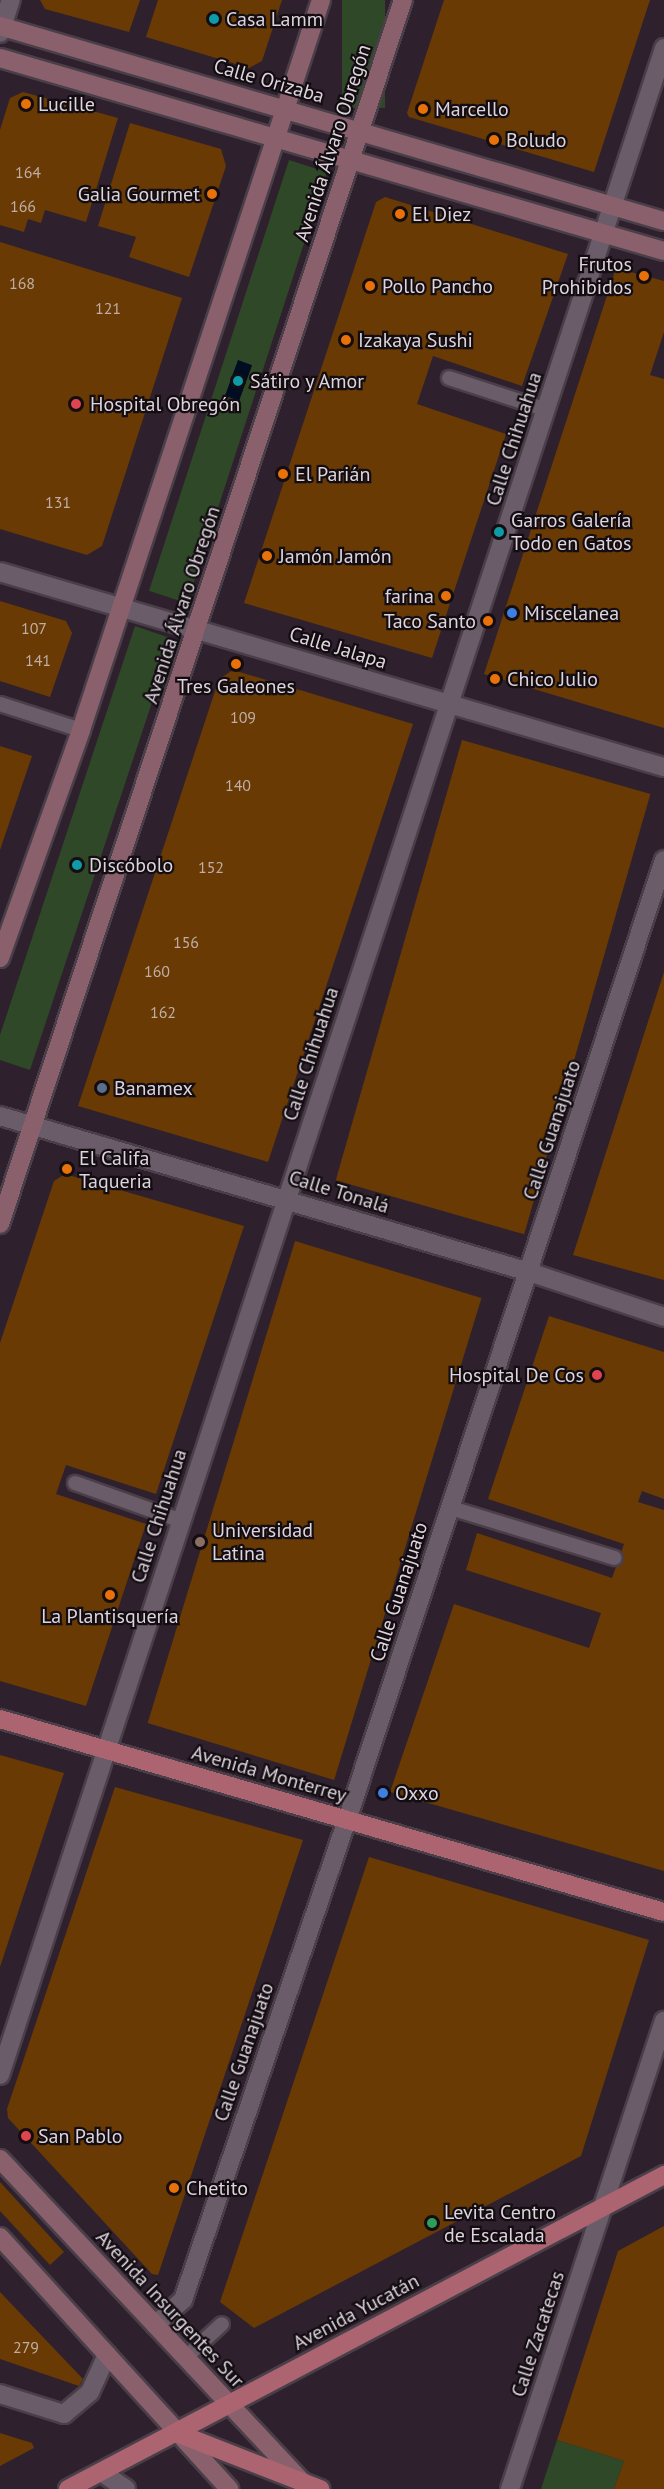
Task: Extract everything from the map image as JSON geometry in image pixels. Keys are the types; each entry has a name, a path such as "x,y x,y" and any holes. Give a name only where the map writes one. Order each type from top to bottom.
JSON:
{"main road":[{"path":"0,958 81,730 321,0"},
{"name":"Avenida Álvaro Obregón","path":"0,1224 404,0"},
{"name":"Calle Orizaba","path":"1,28 360,130 664,221"},
{"path":"0,58 351,158 664,251"},
{"name":"Avenida Monterrey","path":"0,1719 664,1912"},
{"name":"Avenida Insurgentes Sur","path":"0,2159 306,2488"},
{"name":"Avenida Yucatán","path":"68,2489 664,2175"},
{"path":"0,2237 229,2489"},
{"path":"177,2433 306,2488"}],"street":[{"path":"1,28 10,0"},
{"name":"Calle Chihuahua","path":"0,2075 286,1199 451,705 664,48"},
{"name":"Calle Jalapa","path":"0,572 664,767"},
{"name":"Calle Guanajuato","path":"155,2325 183,2300 347,1820 664,860"},
{"name":"Calle Tonalá","path":"0,1116 529,1272 664,1317"},
{"name":"Calle Zacatecas","path":"510,2489 664,2021"},
{"path":"0,2394 64,2414 90,2392 107,2355"},
{"path":"101,2472 126,2489"}],"lane":[{"path":"448,378 547,410"},
{"path":"0,704 81,730"},
{"path":"75,1483 182,1521"},
{"path":"451,1508 615,1558"},
{"path":"185,2358 222,2324"}],"green space":[{"path":"342,0 385,0 385,108 342,108"},
{"path":"289,160 327,172 187,603 149,591"},
{"path":"135,626 173,639 30,1070 0,1060 0,1035"},
{"path":"557,2440 624,2461 614,2489 541,2489"}],"water":[{"path":"238,360 252,365 239,401 225,396"}],"building":[{"path":"40,0 140,0 129,32 45,9"},
{"name":"Casa Lamm","path":"158,0 282,0 262,61 249,68 146,37"},
{"path":"444,0 650,0 594,172 409,117 407,113"},
{"path":"23,92 118,118 86,222 45,210 41,223 28,219 24,232 0,225 0,130 10,98"},
{"path":"130,123 221,149 226,166 189,277 129,257 136,237 98,226"},
{"path":"385,197 568,254 522,386 433,356 417,404 506,434 432,658 244,603 376,202"},
{"path":"0,242 182,298 102,546 87,555 0,529"},
{"path":"616,268 664,281 664,332 650,375 664,379 664,728 484,674"},
{"path":"0,601 66,621 72,633 50,697 0,681"},
{"path":"233,670 413,724 268,1162 78,1106 219,679"},
{"path":"462,740 650,794 524,1234 336,1180"},
{"path":"0,746 32,756 0,850"},
{"path":"664,972 664,1280 573,1255"},
{"path":"65,1174 244,1226 156,1494 66,1465 56,1494 146,1524 86,1706 0,1681 0,1343 54,1181"},
{"path":"295,1241 481,1298 334,1780 148,1723"},
{"path":"549,1316 664,1352 664,1499 642,1491 638,1502 664,1510 664,1871 390,1792 454,1604 589,1648 601,1613 466,1570 477,1533 612,1578 624,1544 488,1499"},
{"path":"0,1755 64,1773 0,1967"},
{"path":"115,1787 303,1840 158,2275 152,2274 8,2118 7,2109"},
{"path":"369,1857 649,1940 581,2156 254,2328 220,2302"},
{"path":"0,2182 64,2252 50,2265 0,2211"},
{"path":"664,2226 664,2489 614,2489 624,2461 557,2440 618,2251"},
{"path":"0,2292 83,2379 79,2386 0,2359"},
{"path":"0,2433 32,2443 34,2448 0,2466"}],"place":[{"name":"Casa Lamm","path":"214,19"},
{"name":"Lucille","path":"26,104"},
{"name":"Marcello","path":"423,109"},
{"name":"Boludo","path":"494,140"},
{"name":"Galia Gourmet","path":"212,194"},
{"name":"El Diez","path":"400,214"},
{"name":"Frutos Prohibidos","path":"644,276"},
{"name":"Pollo Pancho","path":"370,286"},
{"name":"Izakaya Sushi","path":"346,340"},
{"name":"Sátiro y Amor","path":"238,381"},
{"name":"Hospital Obregón","path":"76,404"},
{"name":"El Parián","path":"283,474"},
{"name":"Garros Galería Todo en Gatos","path":"499,532"},
{"name":"Jamón Jamón","path":"267,556"},
{"name":"farina","path":"446,596"},
{"name":"Miscelanea","path":"512,613"},
{"name":"Taco Santo","path":"488,621"},
{"name":"Tres Galeones","path":"236,664"},
{"name":"Chico Julio","path":"495,679"},
{"name":"Discóbolo","path":"77,865"},
{"name":"Banamex","path":"102,1088"},
{"name":"El Califa Taqueria","path":"67,1169"},
{"name":"Hospital De Cos","path":"597,1375"},
{"name":"Universidad Latina","path":"200,1542"},
{"name":"La Plantisquería","path":"110,1595"},
{"name":"Oxxo","path":"383,1793"},
{"name":"San Pablo","path":"26,2136"},
{"name":"Chetito","path":"174,2188"},
{"name":"Levita Centro de Escalada","path":"432,2223"}]}
